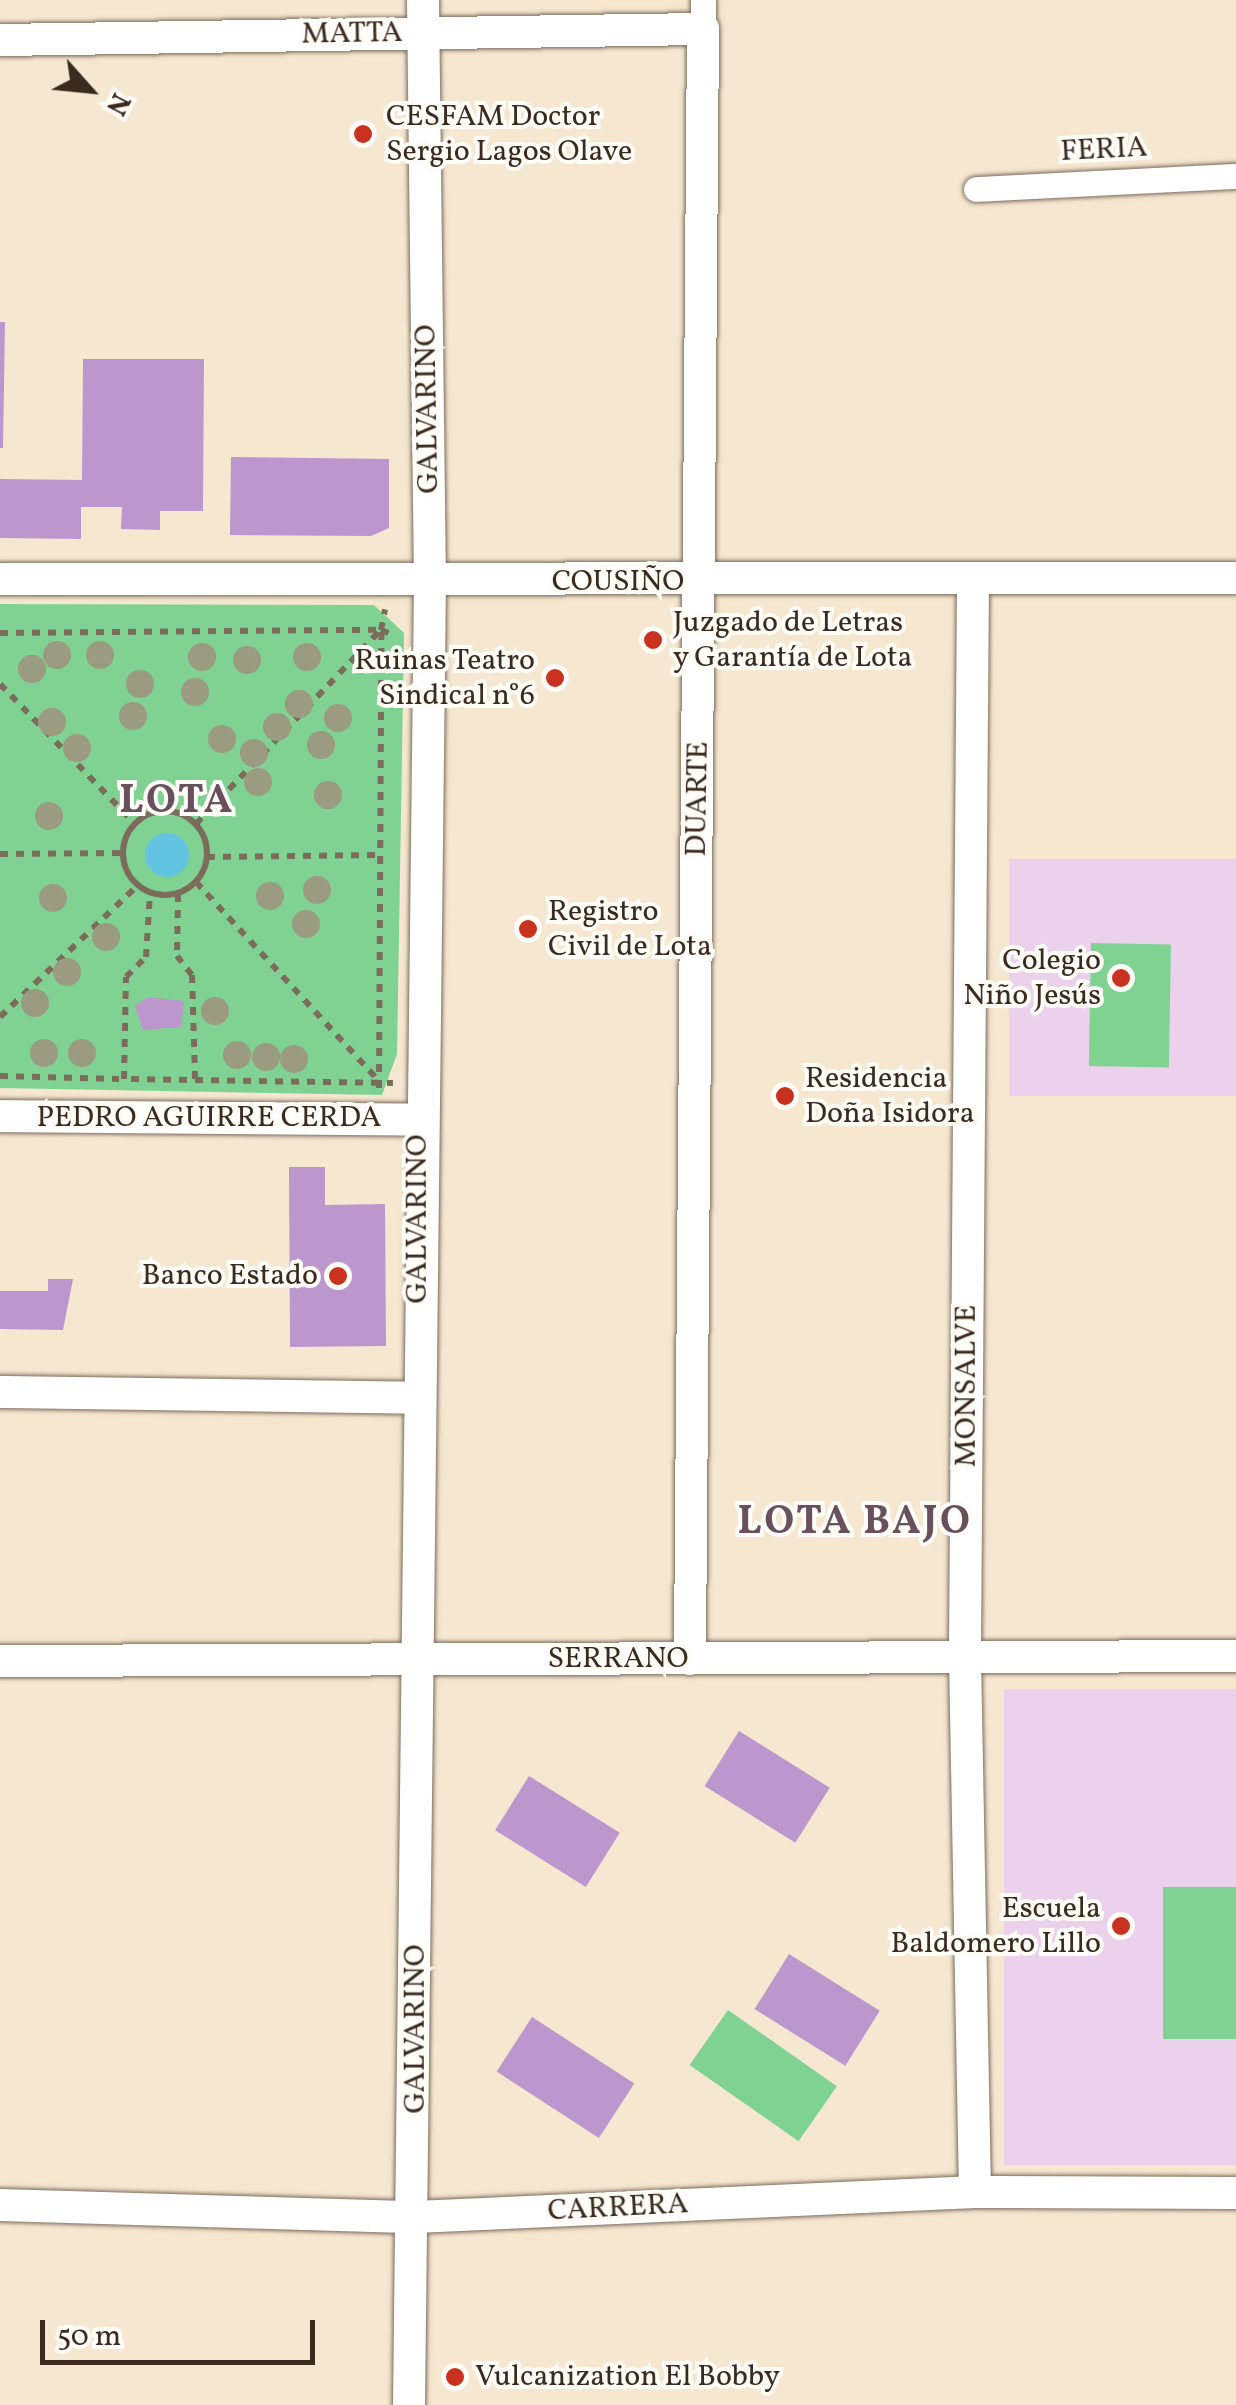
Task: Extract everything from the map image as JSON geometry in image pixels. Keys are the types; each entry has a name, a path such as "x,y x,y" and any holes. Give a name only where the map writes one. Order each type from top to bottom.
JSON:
{"street":[{"name":"GALVARINO","path":"410,2405 415,2216 418,1398 408,1109 430,584 422,0"},
{"name":"MATTA","path":"0,40 423,33 703,14"},
{"name":"DUARTE","path":"690,1659 703,14"},
{"name":"FERIA","path":"976,189 1236,176"},
{"name":"COUSIÑO","path":"0,579 430,584 1236,578"},
{"name":"MONSALVE","path":"974,581 965,1658 975,2192"},
{"name":"PEDRO AGUIRRE CERDA","path":"0,1116 408,1109"},
{"path":"0,1392 418,1398"},
{"name":"SERRANO","path":"0,1662 1236,1656"},
{"name":"CARRERA","path":"0,2204 415,2216 975,2192 1236,2194"}],"path":[{"path":"376,1078 382,630 389,583"},
{"path":"196,824 382,630"},
{"path":"0,632 382,630 429,651"},
{"path":"0,684 135,824"},
{"path":"162,811 196,824 206,857 196,882 178,894 150,894 137,886 122,853 135,824 162,811"},
{"path":"0,854 122,853"},
{"path":"206,857 377,856"},
{"path":"196,882 408,1109"},
{"path":"0,1017 137,886"},
{"path":"124,1079 126,978 146,957 150,894"},
{"path":"178,894 194,1078"},
{"path":"0,1076 376,1078 408,1109"}],"shaded area":[{"name":"Colegio Niño Jesús","path":"1009,859 1236,859 1236,1096 1009,1096"},
{"name":"Escuela Baldomero Lillo","path":"1004,1689 1236,1689 1236,2165 1004,2165"}],"green space":[{"path":"0,604 374,605 404,633 397,1054 382,1095 0,1088"},
{"path":"1091,943 1171,944 1169,1067 1089,1066"},
{"path":"1163,1887 1236,1887 1236,2039 1163,2039"},
{"path":"728,2010 837,2086 799,2141 690,2065"}],"water":[{"path":"167,833 183,839 189,855 183,871 167,877 151,871 145,855 151,839"}],"building":[{"path":"0,322 5,322 3,448 0,448"},
{"path":"83,359 204,359 203,511 160,511 160,530 121,529 122,507 81,507 81,539 0,538 0,479 82,480"},
{"path":"231,457 389,459 389,528 371,536 230,535"},
{"path":"148,997 184,1001 181,1027 143,1030 135,1006"},
{"name":"Banco Estado","path":"289,1167 325,1167 325,1205 385,1204 386,1346 290,1347"},
{"path":"48,1279 73,1279 63,1330 0,1329 0,1291 48,1291"},
{"path":"739,1731 830,1788 795,1843 705,1786"},
{"path":"529,1776 620,1833 586,1887 495,1830"},
{"path":"789,1954 880,2011 845,2066 755,2009"},
{"path":"532,2017 634,2083 599,2138 497,2072"}],"place":[{"name":"CESFAM Doctor Sergio Lagos Olave","path":"363,134"},
{"name":"Juzgado de Letras y Garantía de Lota","path":"653,640"},
{"name":"Ruinas Teatro Sindical n°6","path":"555,678"},
{"name":"Registro Civil de Lota","path":"528,929"},
{"name":"Colegio Niño Jesús","path":"1121,978"},
{"name":"Residencia Doña Isidora","path":"785,1096"},
{"name":"Banco Estado","path":"338,1276"},
{"name":"Escuela Baldomero Lillo","path":"1121,1926"},
{"name":"Vulcanization El Bobby","path":"455,2377"}],"district":[{"name":"LOTA","path":"177,802"},
{"name":"LOTA BAJO","path":"855,1523"}]}
